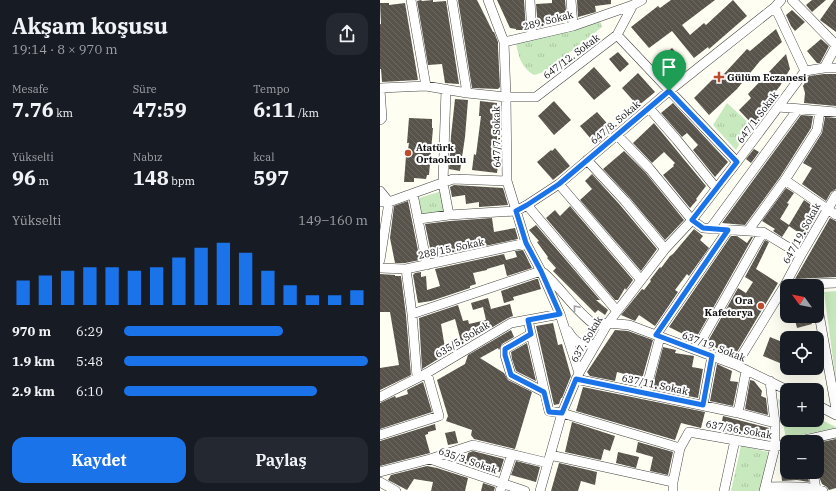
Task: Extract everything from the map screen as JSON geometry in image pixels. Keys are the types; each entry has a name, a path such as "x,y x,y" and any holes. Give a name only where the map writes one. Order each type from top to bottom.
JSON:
{"street":[{"path":"411,0 426,86"},
{"path":"452,0 466,93"},
{"name":"647/7. Sokak","path":"488,0 504,42 507,181 526,243 541,271 561,318 577,376"},
{"path":"530,0 532,35"},
{"path":"571,0 572,26"},
{"name":"289. Sokak","path":"504,42 572,26 642,0"},
{"path":"792,0 836,45 824,68"},
{"name":"647/12. Sokak","path":"380,89 426,86 466,93 506,97 536,97 617,35 632,3"},
{"path":"778,4 805,71 836,68"},
{"name":"647/8. Sokak","path":"516,211 559,184 669,91 778,4"},
{"path":"617,35 737,162"},
{"name":"647/1. Sokak","path":"692,220 805,71"},
{"path":"380,89 382,118 380,120"},
{"path":"446,89 443,183 449,215"},
{"path":"778,107 836,112"},
{"path":"649,108 716,188"},
{"path":"710,229 798,109"},
{"path":"748,231 785,180 817,130 820,111"},
{"path":"617,135 649,168 692,220 703,228 763,232 801,255"},
{"path":"587,160 625,201 665,249"},
{"path":"385,202 413,194 453,179 507,181"},
{"path":"785,180 836,215"},
{"path":"559,184 641,280"},
{"path":"380,190 385,202 380,260"},
{"path":"413,194 427,265"},
{"name":"647/19. Sokak","path":"788,279 836,195"},
{"path":"527,205 617,311"},
{"path":"419,219 449,215 516,211"},
{"name":"637. Sokak","path":"540,491 562,413 577,376 608,323 665,249 692,220"},
{"path":"645,393 658,336 728,230"},
{"path":"696,350 763,232"},
{"name":"288/15. Sokak","path":"380,268 406,269 526,243"},
{"path":"406,269 412,314 417,377"},
{"path":"412,314 541,271"},
{"name":"647/7. Sokak","path":"541,271 584,317 595,325 608,323"},
{"path":"824,284 836,283"},
{"name":"647/19. Sokak","path":"736,365 780,293"},
{"path":"561,318 572,338 578,343 585,345 595,344"},
{"name":"635/5. Sokak","path":"380,397 427,373 511,323 528,320 561,318"},
{"path":"528,320 549,412 562,413 680,448"},
{"name":"637/19. Sokak","path":"608,323 629,326 658,336 736,365 780,386"},
{"path":"821,323 836,408"},
{"path":"531,334 505,349 505,355 511,375 544,392"},
{"path":"703,405 712,356"},
{"path":"738,413 746,370"},
{"path":"380,435 439,416 427,373"},
{"name":"637/11. Sokak","path":"577,376 775,423"},
{"path":"770,381 775,423 775,447 765,489 820,490 816,479"},
{"path":"824,409 836,415"},
{"name":"637/36. Sokak","path":"673,486 680,448 690,432 775,447"},
{"path":"824,436 836,433"},
{"path":"724,491 735,440"},
{"path":"430,459 473,445 512,454 549,459 673,486"},
{"path":"775,447 780,446"},
{"path":"501,487 512,454"},
{"name":"635/3. Sokak","path":"380,472 430,459 501,487 525,491"},
{"path":"380,482 393,490"}],"green space":[{"path":"598,16 602,27 544,72 534,75 525,68 518,54 515,37"},
{"path":"727,103 750,124 736,150 713,125"},
{"path":"442,191 445,212 422,215 419,198"},
{"path":"836,291 836,381 824,292"},
{"path":"824,421 836,427 801,435 785,435 784,427 824,427"},
{"path":"741,446 768,452 760,491 731,491"}],"building":[{"path":"433,0 433,2 446,1 459,84 445,83 442,64 428,65 417,1"},
{"path":"458,0 477,0 494,32 498,42 500,87 498,89 472,88"},
{"path":"497,0 524,0 526,30 516,30 510,28"},
{"path":"552,0 565,0 567,21 545,24 545,26 538,28 536,4 552,3"},
{"path":"577,0 611,0 611,4 595,6 596,12 578,17"},
{"path":"671,0 715,0 682,25 690,35 704,23 706,25 733,0 747,16 709,49 708,47 694,58 672,31 649,48 631,27 658,6 660,8"},
{"path":"812,0 826,0 812,12 806,5"},
{"path":"834,0 836,0 836,32 820,20"},
{"path":"380,3 389,3 389,5 405,3 418,80 382,82 380,69"},
{"path":"792,10 805,22 795,31 786,15"},
{"path":"776,29 782,42 760,61 737,89 709,115 694,98 720,72 723,75 747,49 750,51"},
{"path":"821,39 829,46 820,63 817,63 807,51"},
{"path":"672,48 686,64 674,76 658,60"},
{"path":"618,52 629,64 620,72 609,59"},
{"path":"786,54 790,69 780,86 771,97 772,99 758,114 761,117 753,125 739,110 751,98 748,94"},
{"path":"594,67 611,86 594,100 578,82"},
{"path":"638,73 655,92 638,106 622,88"},
{"path":"836,74 836,106 804,103 805,93 803,86 809,76"},
{"path":"455,99 468,100 460,171 449,169"},
{"path":"480,101 497,103 495,120 499,121 497,157 499,157 497,173 472,170 474,154 476,155 481,116 479,116"},
{"path":"554,101 571,120 554,135 538,116"},
{"path":"673,103 728,162 715,177 693,150 698,145 687,133 682,137 661,113"},
{"path":"597,112 613,130 596,145 580,126"},
{"path":"801,115 813,116 811,128 780,177 745,225 722,223"},
{"path":"825,117 836,118 836,189 831,192 826,201 802,184 812,168 803,163 822,133"},
{"path":"409,118 432,119 433,128 429,175 427,175 426,179 414,178 414,182 404,182 406,156 409,143 407,143"},
{"path":"654,123 706,186 690,208 663,175 674,166 673,165 675,163 664,152 652,163 633,143"},
{"path":"555,148 570,166 553,180 537,162"},
{"path":"754,149 759,152 751,163 746,159"},
{"path":"624,151 645,172 684,220 665,240 603,169"},
{"path":"592,174 657,249 641,271 580,200 592,189 585,181"},
{"path":"454,185 503,188 508,205 479,207 479,202 466,204 465,195 452,197 450,187"},
{"path":"786,188 794,193 787,203 789,204 780,219 789,225 804,200 820,211 805,237 789,226 782,237 773,231 775,229 762,221"},
{"path":"408,201 420,260 395,263 390,238 394,206"},
{"path":"570,206 633,280 626,290 625,288 618,300 615,300 546,218 555,210 560,216"},
{"path":"492,218 494,232 515,228 518,239 432,257 425,224"},
{"path":"830,218 836,221 836,277 795,279"},
{"path":"536,225 600,300 596,300 608,310 605,315 598,310 595,313 553,271 556,268 547,258 548,257 537,242 539,241 529,230"},
{"path":"694,229 703,236 700,240 709,248 689,276 687,274 675,290 678,292 655,326 639,315 635,321 621,315 642,289 644,290 660,267 661,268"},
{"path":"731,236 737,236 747,243 751,237 753,237 695,340 669,327"},
{"path":"765,240 769,242 756,269 778,283 734,357 707,343 738,288 746,293 753,282 745,277"},
{"path":"523,250 532,268 507,276 504,264 473,273 476,284 470,286 470,288 431,301 418,303 413,275 415,273 421,272 421,277 426,276 427,290 440,286 435,269 504,254 506,260 517,257 515,251"},
{"path":"380,274 401,276 411,375 380,390 380,368 399,365 390,312 380,312"},
{"path":"538,279 541,289 513,297 514,300 504,303 501,291"},
{"path":"488,298 491,309 510,304 513,316 462,345 455,319 441,324 446,354 422,369 419,318 458,305 463,321 468,320 469,324 486,320 483,307 473,310 471,303"},
{"path":"553,323 558,345 562,344 571,376 559,404 554,405 536,326"},
{"path":"796,323 812,323 812,324 797,328"},
{"path":"511,330 514,337 502,344 499,350 498,348 480,358 504,373 508,380 532,392 515,449 474,439 471,435 472,430 446,421 448,416 437,380 465,364 468,355"},
{"path":"615,330 628,331 653,340 642,379 617,372 615,381 590,376 587,372"},
{"path":"770,337 780,341 780,363 763,356"},
{"path":"527,343 536,381 516,371 512,359 511,352"},
{"path":"663,347 676,350 675,353 694,356 692,367 703,369 698,398 652,389"},
{"path":"717,364 732,371 730,381 738,382 733,406 710,401"},
{"path":"750,380 754,381 762,391 761,396 766,398 768,415 745,409"},
{"path":"423,382 432,412 380,429 380,403 395,396 396,398 408,394 407,390"},
{"path":"583,387 705,412 701,428 681,423 675,440 576,411"},
{"path":"723,416 769,428 769,440 720,431"},
{"path":"572,422 615,436 610,451 604,449 601,460 565,452"},
{"path":"435,424 436,430 428,432 428,434 425,435 430,453 380,466 380,441"},
{"path":"455,431 458,443 448,445 445,433"},
{"path":"836,439 836,488 829,490 822,484 820,479 824,479 824,442"},
{"path":"638,442 673,452 668,475 650,471 653,457 636,452"},
{"path":"473,451 504,459 500,472 489,469 488,472 465,464 468,453"},
{"path":"618,452 639,457 636,468 616,463"},
{"path":"516,461 540,467 536,482 511,475"},
{"path":"559,463 597,472 595,485 581,481 578,491 551,491"},
{"path":"427,466 468,478 465,491 431,491 433,482 414,479 407,490 388,480 391,475"},
{"path":"782,479 808,479 809,482 797,480 782,481"},
{"path":"483,483 495,487 494,491 481,491"}],"place":[{"name":"Gülüm Eczanesi","path":"719,77"},
{"name":"Atatürk Ortaokulu","path":"408,153"},
{"name":"Ora Kafeterya","path":"761,306"}],"route":[{"path":"669,91 737,162 692,220 703,228 728,230 656,335 712,356 703,405 576,379 562,413 549,412 544,392 511,375 505,355 505,349 531,334 528,320 560,314 541,271 526,243 516,211 559,184 669,91"}]}
